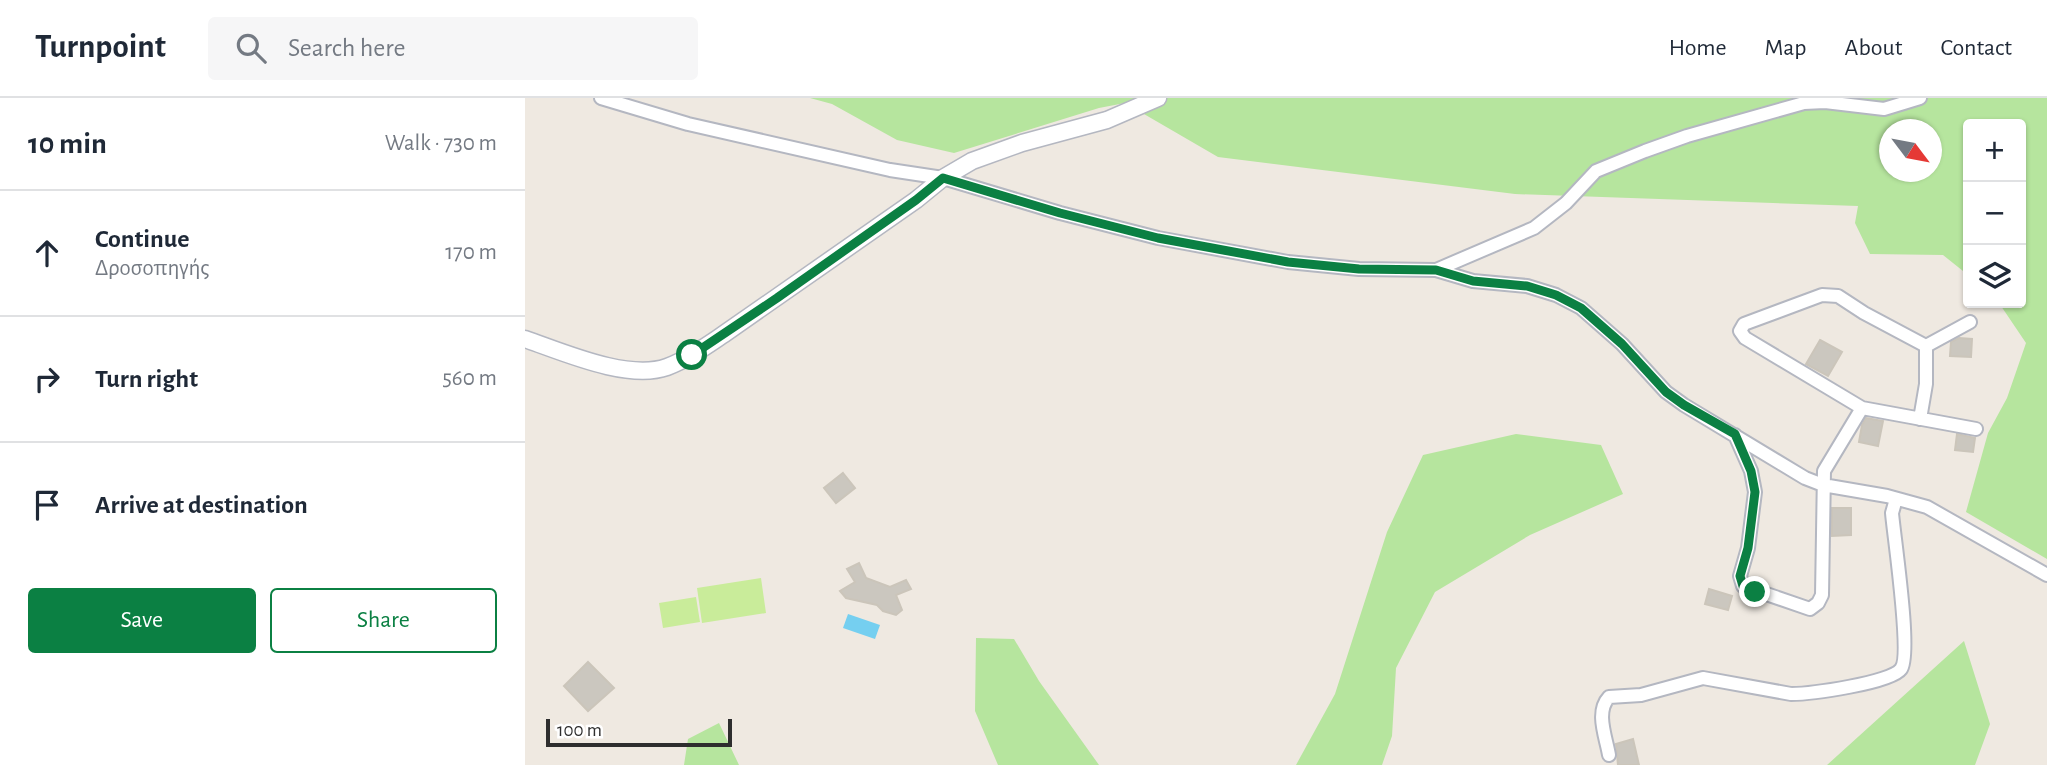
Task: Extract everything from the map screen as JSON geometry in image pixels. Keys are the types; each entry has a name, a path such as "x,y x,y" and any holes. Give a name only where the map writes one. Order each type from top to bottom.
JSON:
{"street":[{"path":"600,98 688,124 890,170 943,178 1060,213 1158,238 1288,262 1359,269 1436,270 1473,281 1527,286 1556,295 1581,308 1622,344 1666,392 1805,478 1823,485 1927,507 2047,575"},
{"path":"525,340 604,364 641,370 667,367 724,334 916,200 943,178 972,161 1107,120 1158,98"},
{"path":"1436,270 1534,229 1566,203 1595,171 1687,136 1804,103 1825,102 1884,109 1920,98"},
{"path":"1926,346 1838,296 1822,295 1744,324 1740,331 1745,338 1862,408 1976,429"},
{"path":"1926,346 1971,322"},
{"path":"1920,419 1926,384 1926,346"},
{"path":"1735,434 1751,471 1755,492 1748,548 1740,576 1743,586 1810,608 1818,603 1822,595 1824,471 1862,408"},
{"path":"1609,755 1601,711 1609,697 1641,695 1703,678 1791,694 1805,694 1864,683 1901,670 1905,659 1905,634 1892,513 1896,499"}],"green space":[{"path":"810,98 2047,98 2047,559 1966,512 1988,433 2007,398 2026,343 2002,308 2026,308 2026,119 1963,119 1963,271 1943,255 1870,254 1855,223 1858,206 1515,194 1218,157 1125,103 1099,108 954,153 897,140 832,104"},
{"path":"1516,434 1601,445 1623,494 1530,535 1435,592 1396,668 1392,736 1382,765 1296,765 1335,694 1387,532 1423,455"},
{"path":"761,578 766,613 702,623 697,588"},
{"path":"696,597 700,622 663,628 659,603"},
{"path":"976,638 1014,639 1039,681 1099,765 998,765 975,711"},
{"path":"1964,641 1990,724 1975,765 1827,765"},
{"path":"719,723 739,765 684,765 688,739"}],"water":[{"path":"848,614 880,625 875,639 843,628"}],"building":[{"path":"1959,338 1972,339 1971,357 1950,356 1951,342"},
{"path":"1820,340 1842,352 1828,376 1806,364"},
{"path":"1866,418 1883,421 1878,446 1859,442"},
{"path":"1957,434 1975,438 1973,452 1955,450"},
{"path":"843,473 855,488 836,503 824,488"},
{"path":"1832,508 1851,508 1851,535 1832,536"},
{"path":"859,563 866,578 890,587 906,580 911,589 896,595 902,610 896,615 883,611 877,605 846,598 840,591 855,582 847,569"},
{"path":"1709,589 1732,596 1728,610 1705,604"},
{"path":"588,662 614,688 588,711 564,686"},
{"path":"1633,739 1639,765 1618,765 1616,744"}],"route":[{"path":"692,355 916,200 943,178 1060,213 1158,238 1288,262 1359,269 1436,270 1473,281 1527,286 1556,295 1581,308 1622,344 1666,392 1735,434 1751,471 1755,492 1748,548 1740,576 1743,586 1755,592"}]}
